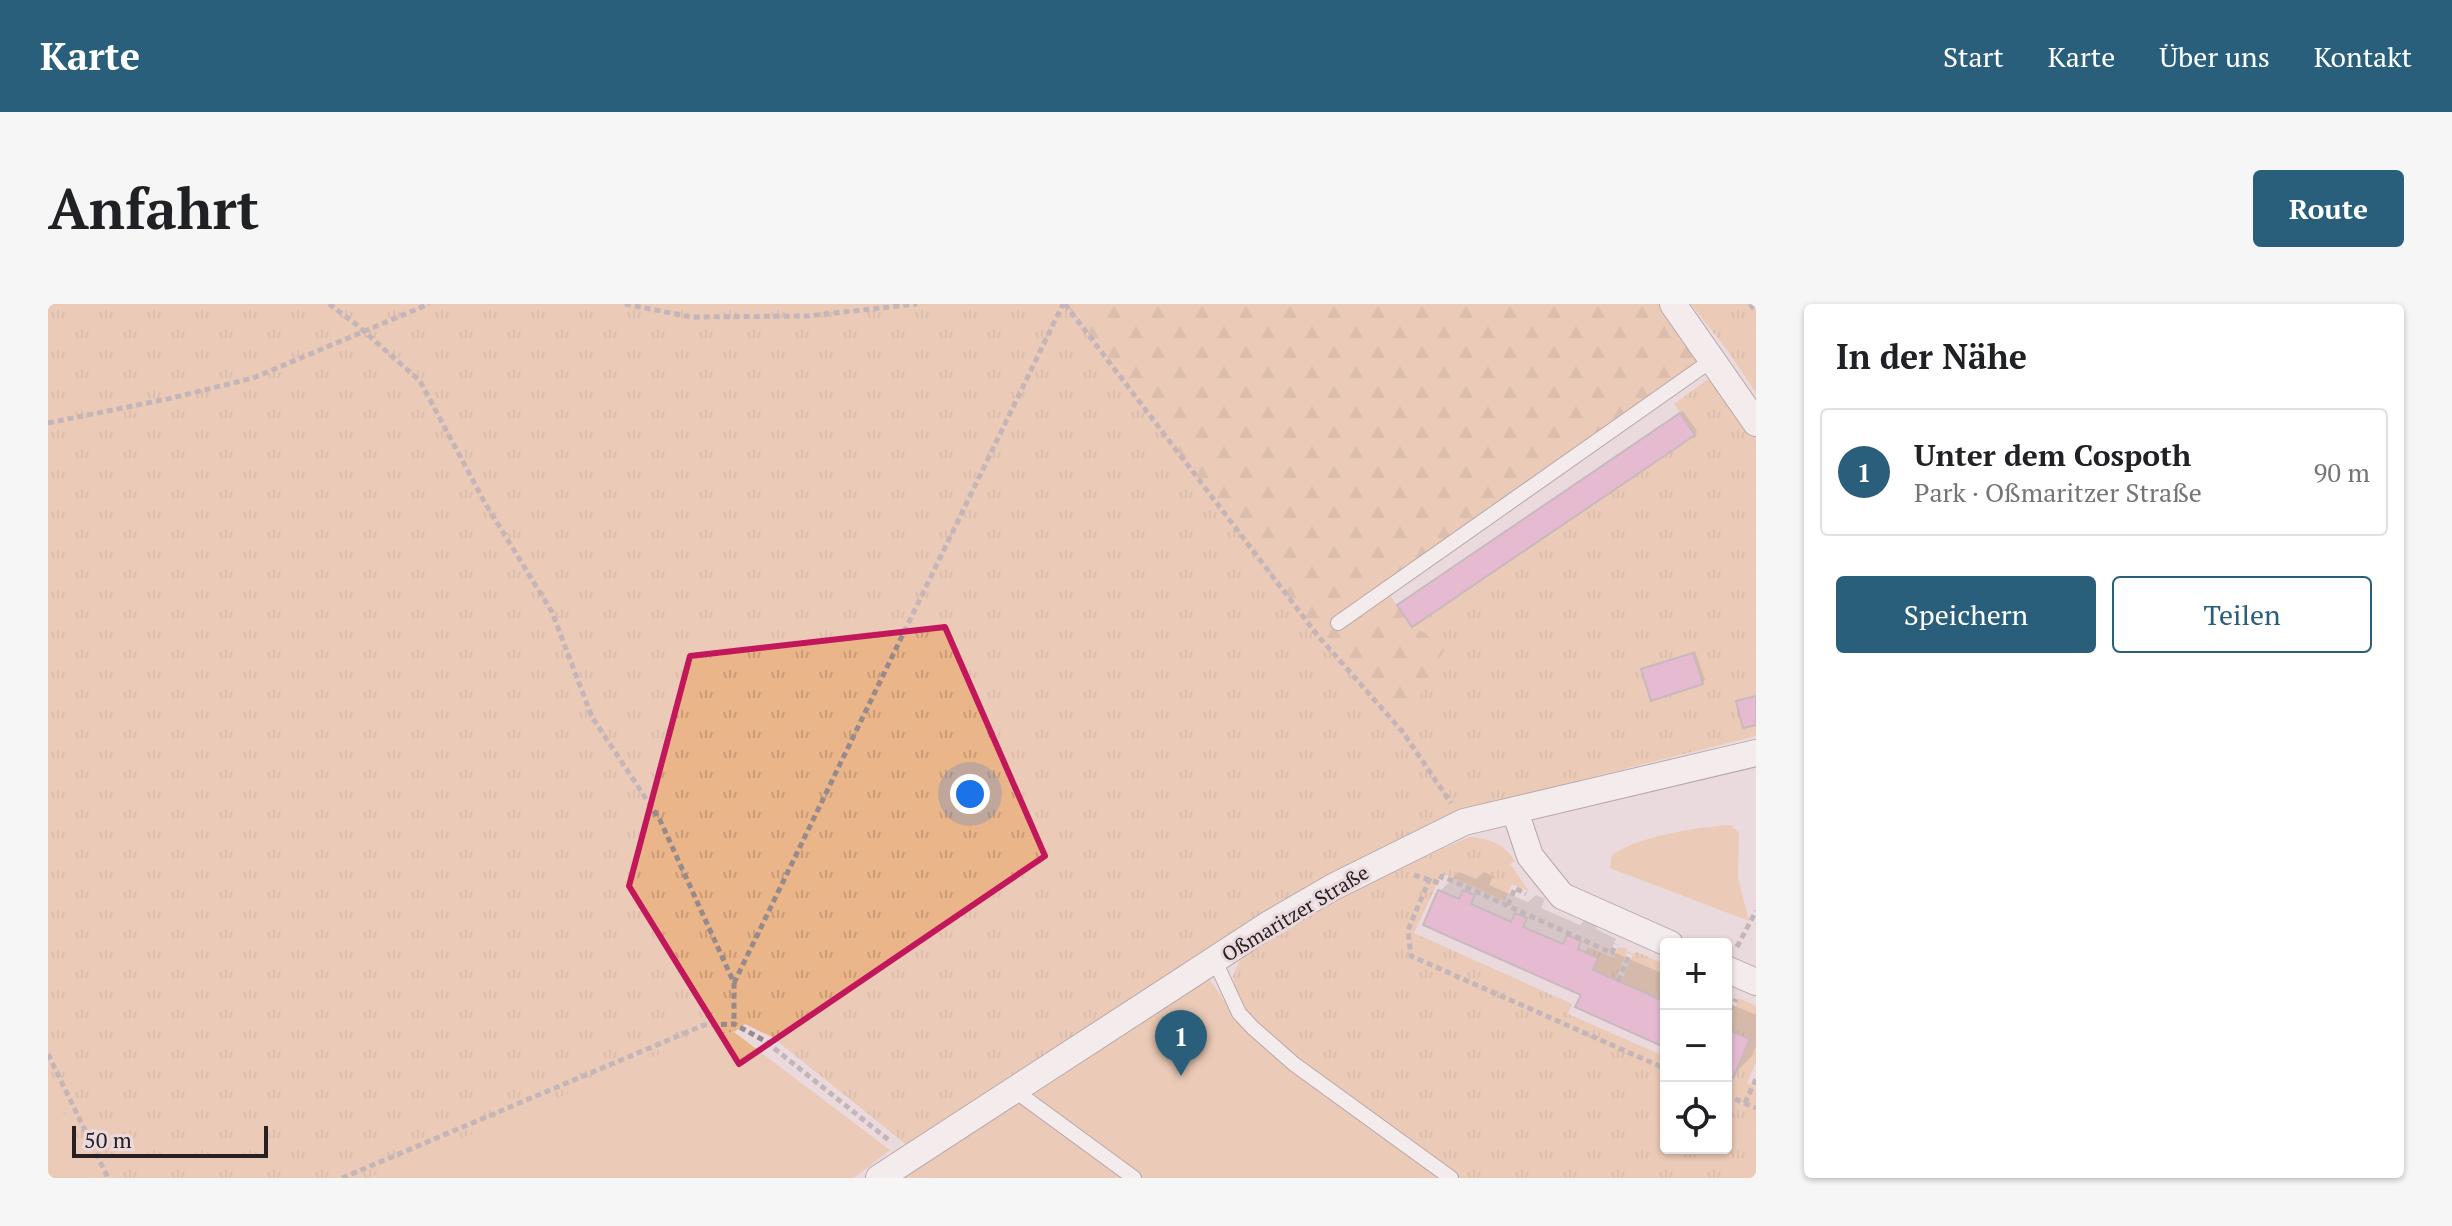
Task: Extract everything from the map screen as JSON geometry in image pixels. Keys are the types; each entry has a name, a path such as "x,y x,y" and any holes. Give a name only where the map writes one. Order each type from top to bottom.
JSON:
{"street":[{"path":"1673,304 1756,423"},
{"name":"Oßmaritzer Straße","path":"879,1178 1333,887 1464,822 1756,753"},
{"path":"1515,811 1530,856 1562,896 1660,940"}],"lane":[{"path":"1338,623 1712,360"},
{"path":"1215,961 1239,1013 1253,1028 1294,1064 1451,1178"},
{"path":"1014,1090 1134,1178"}],"path":[{"path":"329,304 420,381 485,503 552,612 592,717 660,820 734,983 734,1024"},
{"path":"48,423 253,378 429,304"},
{"path":"625,304 691,317 807,316 917,304"},
{"path":"734,983 1064,304 1318,636 1402,731 1464,822"},
{"path":"1750,304 1756,311"},
{"path":"1373,867 1430,878 1439,883 1442,876 1612,953 1618,939"},
{"path":"1430,878 1408,930 1411,956 1660,1066"},
{"path":"1508,905 1515,888 1534,898"},
{"path":"1749,921 1756,911"},
{"path":"1618,981 1633,946"},
{"path":"1732,1011 1747,987"},
{"path":"342,1178 704,1025 734,1024 765,1041 910,1157"},
{"path":"48,1054 108,1178"},
{"path":"1745,1103 1756,1079"},
{"path":"1732,1098 1756,1108"}],"highlighted area":[{"path":"945,627 1045,856 739,1064 629,886 690,656"}],"green space":[{"path":"48,304 1065,304 1318,636 1402,731 1436,638 1412,627 1695,435 1674,404 1715,374 1756,434 1756,736 1456,811 1337,870 912,1149 772,1037 745,1024 734,1032 699,1038 370,1178 96,1178 48,1083"},
{"path":"1065,304 1662,304 1705,360 1387,591 1412,627 1436,638 1444,650 1402,731 1318,636"},
{"path":"1691,304 1756,304 1756,393 1727,350"},
{"path":"1731,825 1739,833 1738,878 1749,921 1610,868 1612,855 1637,843 1685,830"},
{"path":"1469,837 1489,841 1506,850 1515,861 1510,864 1529,891 1512,884 1505,901 1442,873 1414,933 1572,1004 1568,1014 1660,1054 1660,1154 1732,1154 1732,1080 1749,1040 1732,1032 1732,1015 1739,998 1756,1006 1756,1062 1747,1083 1756,1087 1756,1178 1459,1178 1301,1063 1244,1010 1235,992 1233,976 1246,955 1350,892"},
{"path":"1588,947 1614,958 1618,947 1626,948 1615,980 1593,970 1598,958 1585,952"},
{"path":"1637,952 1660,962 1660,999 1621,982 1633,954"},
{"path":"1205,973 1248,1034 1301,1063 1459,1178 895,1178"},
{"path":"734,1032 890,1150 854,1178 368,1178 699,1038"},
{"path":"48,1083 96,1178 48,1178"}],"building":[{"path":"1680,413 1695,435 1412,627 1397,605"},
{"path":"1693,653 1703,684 1651,701 1641,669"},
{"path":"1756,696 1756,725 1743,728 1736,701"},
{"path":"1438,890 1459,899 1463,890 1475,895 1471,904 1511,922 1515,913 1527,918 1523,927 1563,944 1567,935 1581,941 1578,949 1598,958 1593,970 1660,999 1660,1045 1575,1007 1581,995 1423,925"},
{"path":"1732,1032 1750,1039 1732,1077"}],"place":[{"name":"Unter dem Cospoth","path":"1181,1076"}]}
